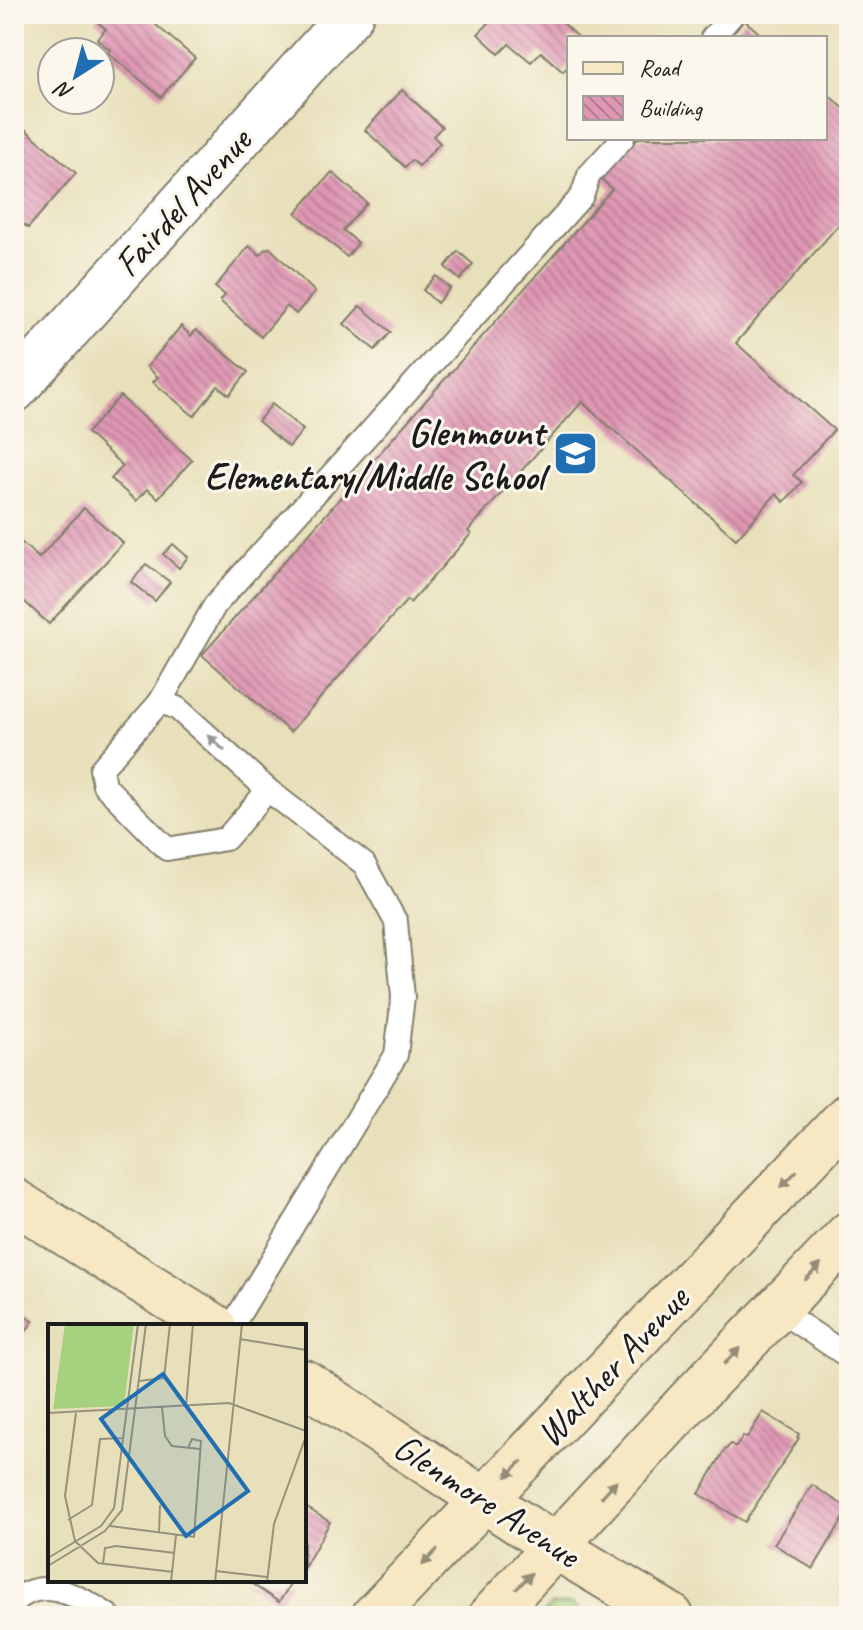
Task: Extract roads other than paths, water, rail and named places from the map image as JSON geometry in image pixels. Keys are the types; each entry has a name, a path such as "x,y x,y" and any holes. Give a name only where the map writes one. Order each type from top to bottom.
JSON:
{"main road":[{"name":"Walther Avenue","path":"374,1616 849,1115"},
{"path":"14,1201 211,1324"},
{"path":"491,1616 688,1402 849,1234"},
{"name":"Glenmore Avenue","path":"306,1383 556,1547 671,1616"}],"street":[{"name":"Fairdel Avenue","path":"14,390 351,14"}],"lane":[{"path":"714,36 733,14"},
{"path":"268,790 226,839 167,849 104,785 101,769 160,702 215,605 582,196 589,175 621,140"},
{"path":"160,702 177,708 268,790 364,864 396,922 403,997 396,1055 233,1324"},
{"path":"777,1309 849,1357"},
{"path":"14,1603 20,1596 44,1587 75,1596 109,1616"}],"place":[{"name":"Glenmount Elementary/Middle School","path":"575,454"}]}
